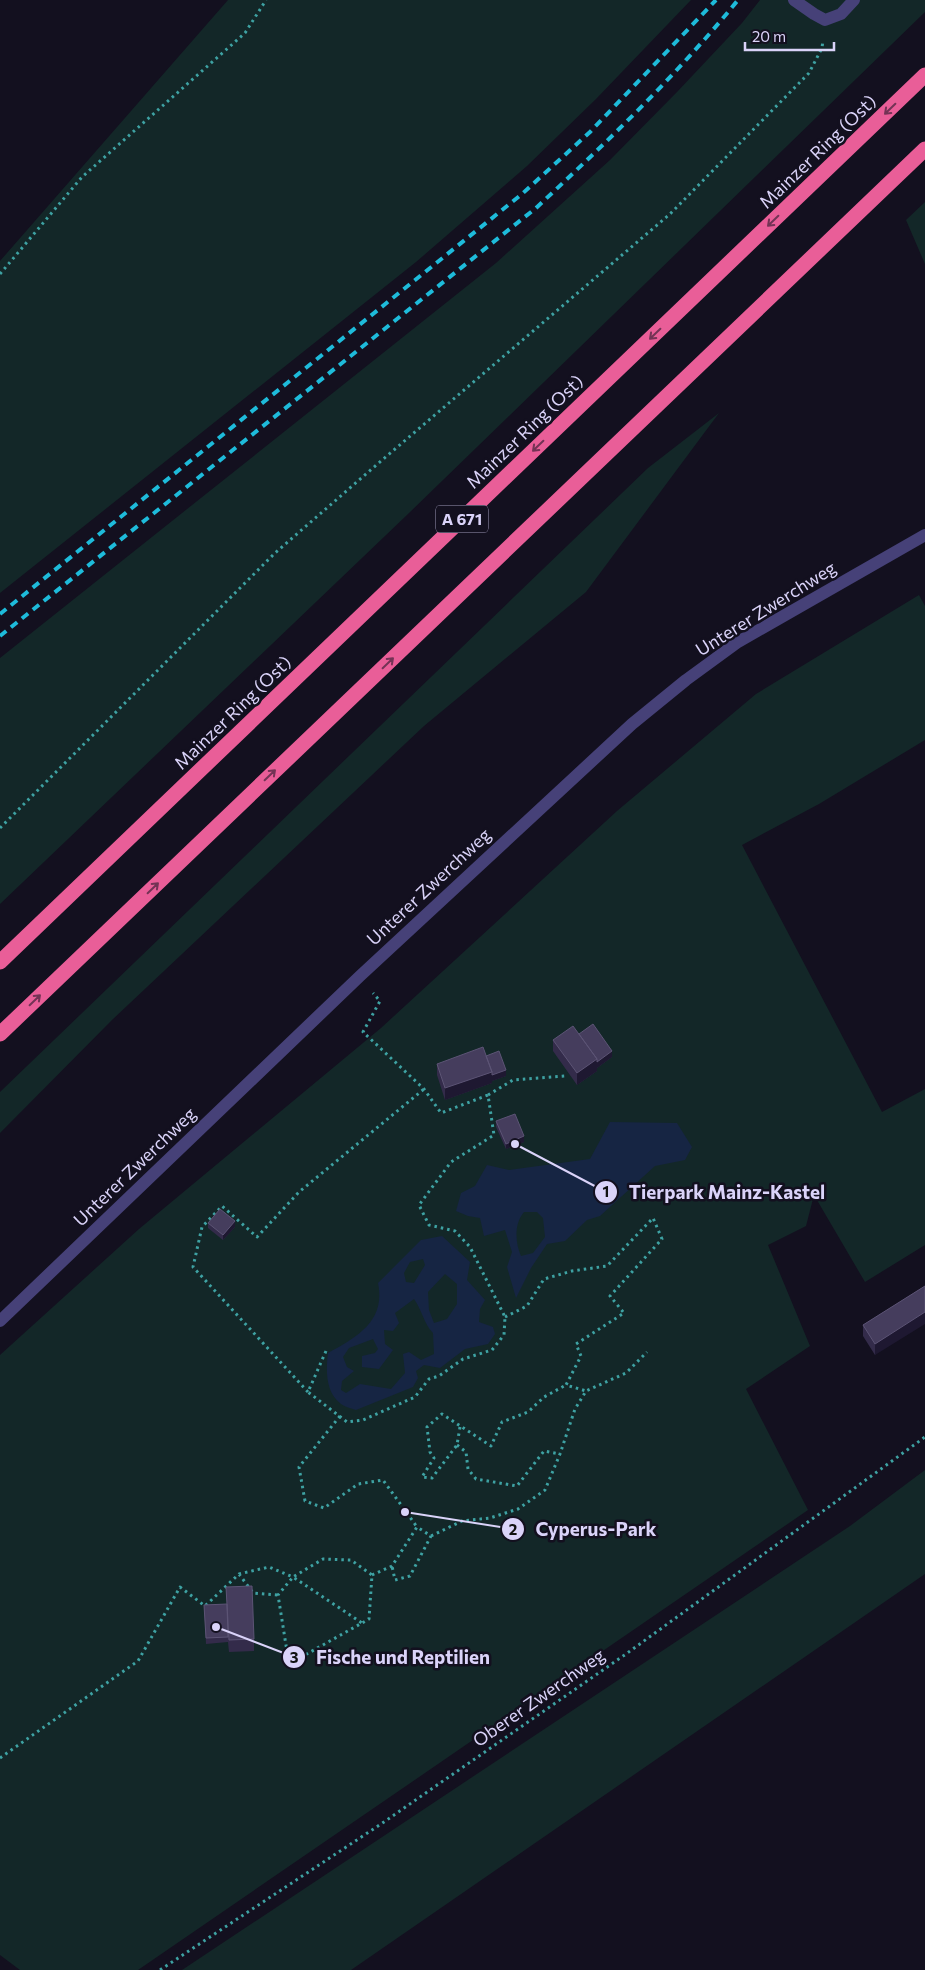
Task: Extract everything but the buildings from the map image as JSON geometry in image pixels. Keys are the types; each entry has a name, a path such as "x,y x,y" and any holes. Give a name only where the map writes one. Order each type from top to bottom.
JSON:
{"highway":[{"name":"Mainzer Ring (Ost)","path":"0,962 925,75"},
{"name":"A 671","path":"0,1034 925,149"}],"street":[{"path":"794,0 825,20 841,14 854,0"},
{"name":"Unterer Zwerchweg","path":"0,1320 360,976 632,724 686,680 738,642 925,535"}],"path":[{"path":"0,274 82,177 244,33 266,0"},
{"path":"0,828 275,553 670,214 809,73 822,48 825,20"},
{"path":"360,976 380,1001 363,1032 424,1089 441,1113 488,1095 513,1080 565,1076"},
{"path":"424,1089 299,1192 257,1237 222,1206 202,1227 193,1267 308,1392 347,1422 363,1420 415,1397 429,1379 439,1376 463,1359 492,1350 504,1335 505,1317 470,1247 455,1231 429,1226 419,1205 451,1162 494,1135 488,1095"},
{"path":"460,1427 457,1445 432,1478 422,1477 434,1458 430,1452 427,1427 442,1414 491,1446 502,1422 528,1412 544,1397 566,1385 581,1356 576,1344 624,1313 610,1296 662,1240 653,1218 607,1266 572,1271 544,1279 527,1306 505,1317"},
{"path":"308,1392 326,1351"},
{"path":"392,1566 395,1580 410,1576 431,1536 462,1521 490,1518 518,1509 545,1490 560,1454 575,1409 586,1391 626,1373 647,1352"},
{"path":"566,1385 586,1391"},
{"path":"340,1416 299,1467 306,1501 324,1508 358,1484 383,1480 417,1527 431,1536"},
{"name":"Oberer Zwerchweg","path":"160,1970 381,1824 585,1682 925,1437"},
{"path":"457,1445 466,1452 468,1469 476,1479 516,1486 544,1451 560,1454"},
{"path":"372,1575 392,1566 417,1527"},
{"path":"323,1559 351,1560 372,1575 369,1619 289,1664 278,1595 293,1577 323,1559"},
{"path":"0,1758 138,1661 180,1587 205,1606 239,1574 269,1567 293,1577 362,1623"},
{"path":"239,1574 253,1593 278,1595"}],"green space":[{"path":"228,0 691,0 596,99 527,166 416,262 0,593 0,261"},
{"path":"760,0 925,0 925,12 408,514 0,904 0,658 496,263 610,160 742,23"},
{"path":"925,202 925,264 906,220"},
{"path":"719,413 586,592 424,726 112,1020 0,1133 0,1092 648,468"},
{"path":"919,595 925,606 925,740 819,804 742,845 882,1112 925,1089 925,1245 865,1282 814,1195 806,1226 768,1245 810,1346 746,1389 808,1510 138,1970 20,1970 0,1955 0,1355 139,1229 381,1028 617,811 756,694"},
{"path":"925,1470 925,1574 351,1970 182,1970 850,1526"}],"water":[{"path":"610,1122 677,1123 692,1147 685,1160 655,1166 600,1216 587,1220 565,1241 547,1244 531,1268 516,1298 507,1267 512,1252 505,1230 484,1236 480,1218 456,1211 461,1193 475,1186 487,1165 509,1170 590,1159","holes":["524,1212 537,1212 543,1218 545,1237 533,1253 521,1256 516,1233 518,1222"]},
{"path":"442,1236 470,1262 467,1280 485,1300 480,1309 479,1322 493,1327 495,1334 488,1344 465,1349 440,1368 424,1365 416,1371 418,1378 413,1387 356,1410 344,1406 336,1399 329,1387 327,1373 328,1353 349,1341 367,1326 378,1308 378,1283 421,1240","holes":["423,1259 425,1265 414,1283 406,1282 404,1273 410,1262","445,1274 457,1284 457,1304 447,1319 434,1323 429,1310 428,1292","414,1299 433,1333 434,1354 421,1360 409,1352 403,1354 405,1373 391,1389 360,1384 346,1393 341,1390 342,1381 354,1371 347,1367 343,1357 349,1348 373,1339 378,1349 375,1353 362,1356 362,1367 379,1369 393,1350 385,1344 384,1330 393,1331 399,1323 395,1313"]}],"railway":[{"path":"0,614 522,194 590,132 716,0"},
{"path":"0,636 536,208 641,107 691,55 738,0"}],"place":[{"name":"Tierpark Mainz-Kastel","path":"515,1144"},
{"name":"Cyperus-Park","path":"405,1512"},
{"name":"Fische und Reptilien","path":"216,1627"}]}
